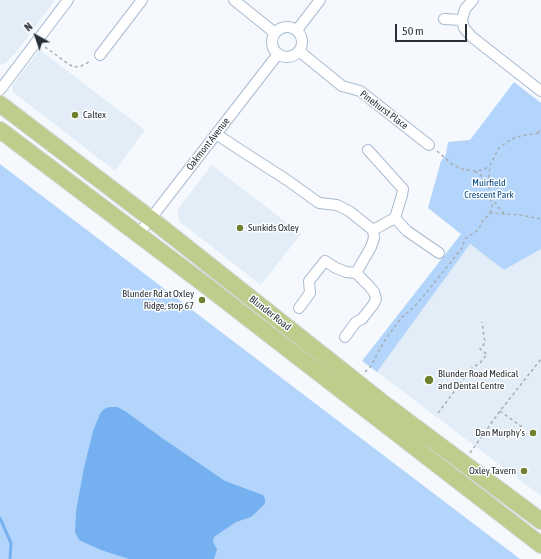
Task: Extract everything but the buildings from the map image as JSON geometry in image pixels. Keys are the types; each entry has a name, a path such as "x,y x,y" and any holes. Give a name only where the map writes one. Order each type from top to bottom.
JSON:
{"main road":[{"name":"Blunder Road","path":"0,104 151,219 387,406 541,521"},
{"name":"Blunder Road","path":"0,130 208,287 541,545"}],"street":[{"path":"0,90 68,0"},
{"path":"100,55 142,0"},
{"path":"234,0 275,33"},
{"path":"296,30 320,0"},
{"path":"473,0 465,9 462,20 464,28 472,37 541,91"},
{"path":"444,19 462,20"},
{"path":"283,27 296,30 300,33 302,38 299,51 292,56 282,56 278,54 275,51 272,42 275,33 283,27"},
{"name":"Pinehurst Place","path":"299,51 342,86 360,91 429,145"},
{"name":"Oakmont Avenue","path":"138,235 278,54"},
{"path":"216,134 287,180 319,203 337,205 349,211 373,230 374,238 371,246 356,273"},
{"path":"368,150 402,189 402,195 395,218 373,230"},
{"path":"395,218 407,231 439,253"},
{"path":"299,308 310,293 309,281 325,261 346,272 356,273 374,292 376,299 374,304 362,319 356,322 345,337"}],"path":[{"path":"37,40 74,67 87,64 100,55"},
{"path":"538,133 541,129"},
{"path":"365,372 371,366 383,343 401,318 413,308 427,292 462,248 465,239 478,230 490,213 492,207 489,184 490,165 499,148 516,137 538,133 541,134"},
{"path":"429,145 453,166 462,169 475,171 483,170 490,165"},
{"path":"475,171 489,184"},
{"path":"490,197 498,208 505,214"},
{"path":"490,213 520,215 541,219"},
{"path":"438,413 472,368 480,363 487,354 480,349 485,343 482,322"},
{"path":"470,453 500,411 541,359"},
{"path":"500,411 522,427"}],"shaded area":[{"path":"0,0 55,0 18,50 5,63 0,65"},
{"path":"40,50 145,130 115,171 13,92 13,84"},
{"name":"Sunkids Oxley","path":"212,165 301,234 261,285 180,222 178,209"},
{"path":"470,244 504,270 541,249 541,496 377,372"}],"green space":[{"name":"Muirfield Crescent Park","path":"514,82 541,103 541,249 504,270 470,244 377,372 362,361 461,234 428,208 441,161 446,154 448,142 470,140"},
{"path":"0,164 520,559 0,559"}],"water":[{"path":"117,407 125,411 225,481 263,495 265,504 251,517 236,522 214,537 213,542 217,549 214,559 129,559 101,550 79,540 75,532 76,511 84,468 93,431 99,416 106,408"}],"waterway":[{"path":"0,518 11,543 10,559"}],"place":[{"name":"Caltex","path":"75,115"},
{"name":"Sunkids Oxley","path":"240,228"},
{"name":"Blunder Rd at Oxley Ridge, stop 67","path":"202,300"},
{"name":"Blunder Road Medical and Dental Centre","path":"429,380"},
{"name":"Dan Murphy's","path":"533,433"},
{"name":"Oxley Tavern","path":"524,471"}]}
